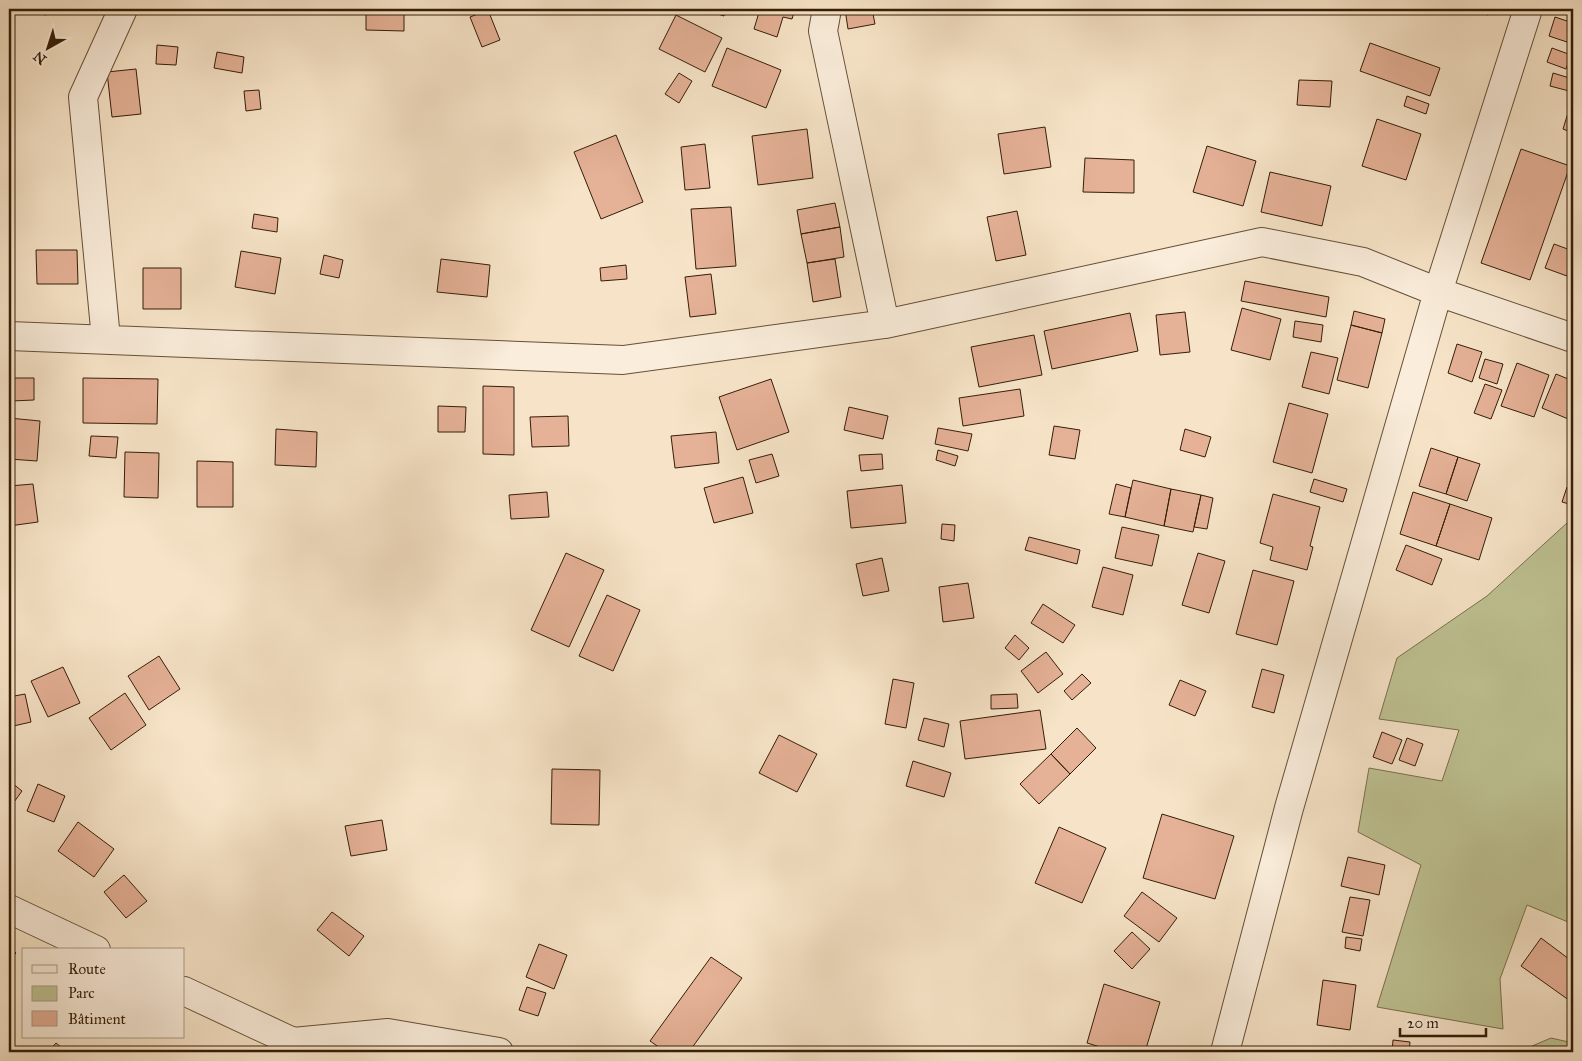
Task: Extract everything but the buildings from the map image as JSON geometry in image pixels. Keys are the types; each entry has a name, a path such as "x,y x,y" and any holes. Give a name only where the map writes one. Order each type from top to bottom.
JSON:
{"street":[{"path":"106,339 83,97 123,9"},
{"path":"827,9 823,32 885,324"},
{"path":"1225,1052 1289,808 1438,292 1528,9"},
{"path":"9,336 623,360 885,324 1262,242 1363,262 1438,292 1573,338"},
{"path":"9,909 92,948"},
{"path":"185,991 293,1042 388,1033 500,1052"}],"green space":[{"path":"1567,523 1573,525 1573,924 1527,905 1500,979 1503,1029 1377,1007 1421,865 1358,832 1369,768 1442,781 1459,730 1379,719 1397,658 1487,596"},
{"path":"1551,1038 1573,1043 1573,1052 1518,1052"}]}
